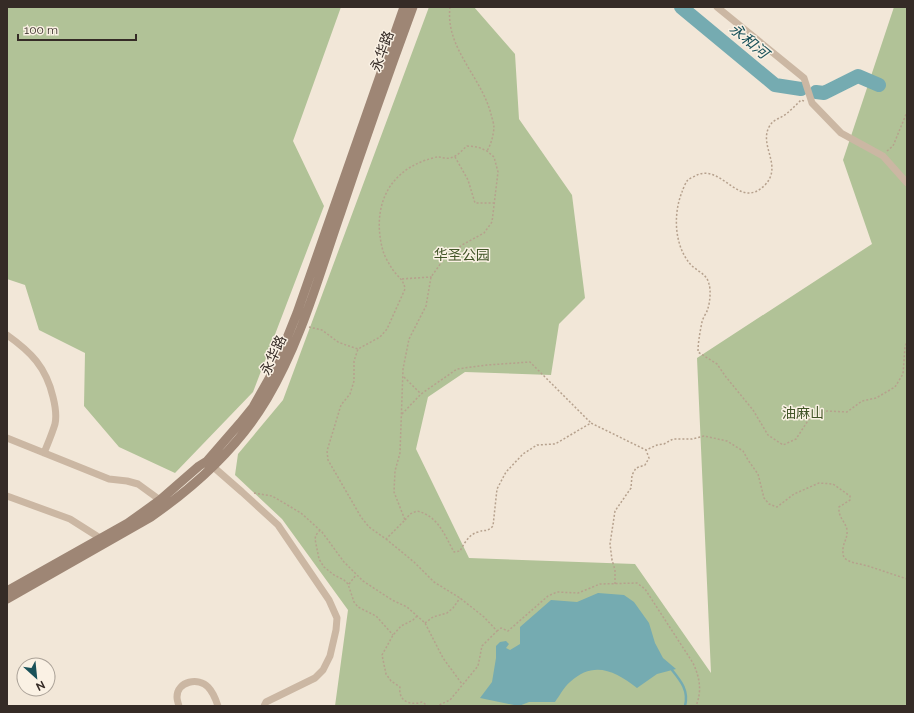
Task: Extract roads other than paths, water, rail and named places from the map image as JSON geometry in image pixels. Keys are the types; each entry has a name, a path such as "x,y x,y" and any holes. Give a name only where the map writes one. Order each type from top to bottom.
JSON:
{"street":[{"name":"永华路","path":"7,599 151,517 200,481 210,464 252,407 275,368 297,313 404,7"},
{"name":"永华路","path":"7,591 128,523 160,500 198,466 210,464 243,432 266,400 286,363 302,325 413,7"},
{"path":"717,7 804,78 812,104 841,133 883,156 907,183"},
{"path":"7,335 24,347 41,365 50,385 56,408 55,423 44,453"},
{"path":"7,438 109,479 138,484 160,500"},
{"path":"210,464 278,525 330,600 337,618 330,656 324,670 315,678 266,702 264,706"},
{"path":"7,496 70,519 100,538"},
{"path":"179,706 177,696 179,690 188,682 195,681 201,682 208,686 218,706"}],"water":[{"path":"598,593 624,595 634,602 649,623 655,643 663,658 676,669 657,674 637,688 621,677 604,670 588,671 579,675 568,684 555,702 529,702 519,706 480,698 492,682 496,658 496,646 500,642 506,641 509,644 506,648 510,650 520,644 520,627 551,600 577,602"}],"waterway":[{"name":"永和河","path":"681,7 775,85 801,89"},
{"name":"永和河","path":"816,92 824,93 858,76 879,85"},
{"path":"672,670 681,682 685,691 685,706"}],"park label":[{"name":"华圣公园","path":"462,255"},
{"name":"油麻山","path":"803,413"}]}
